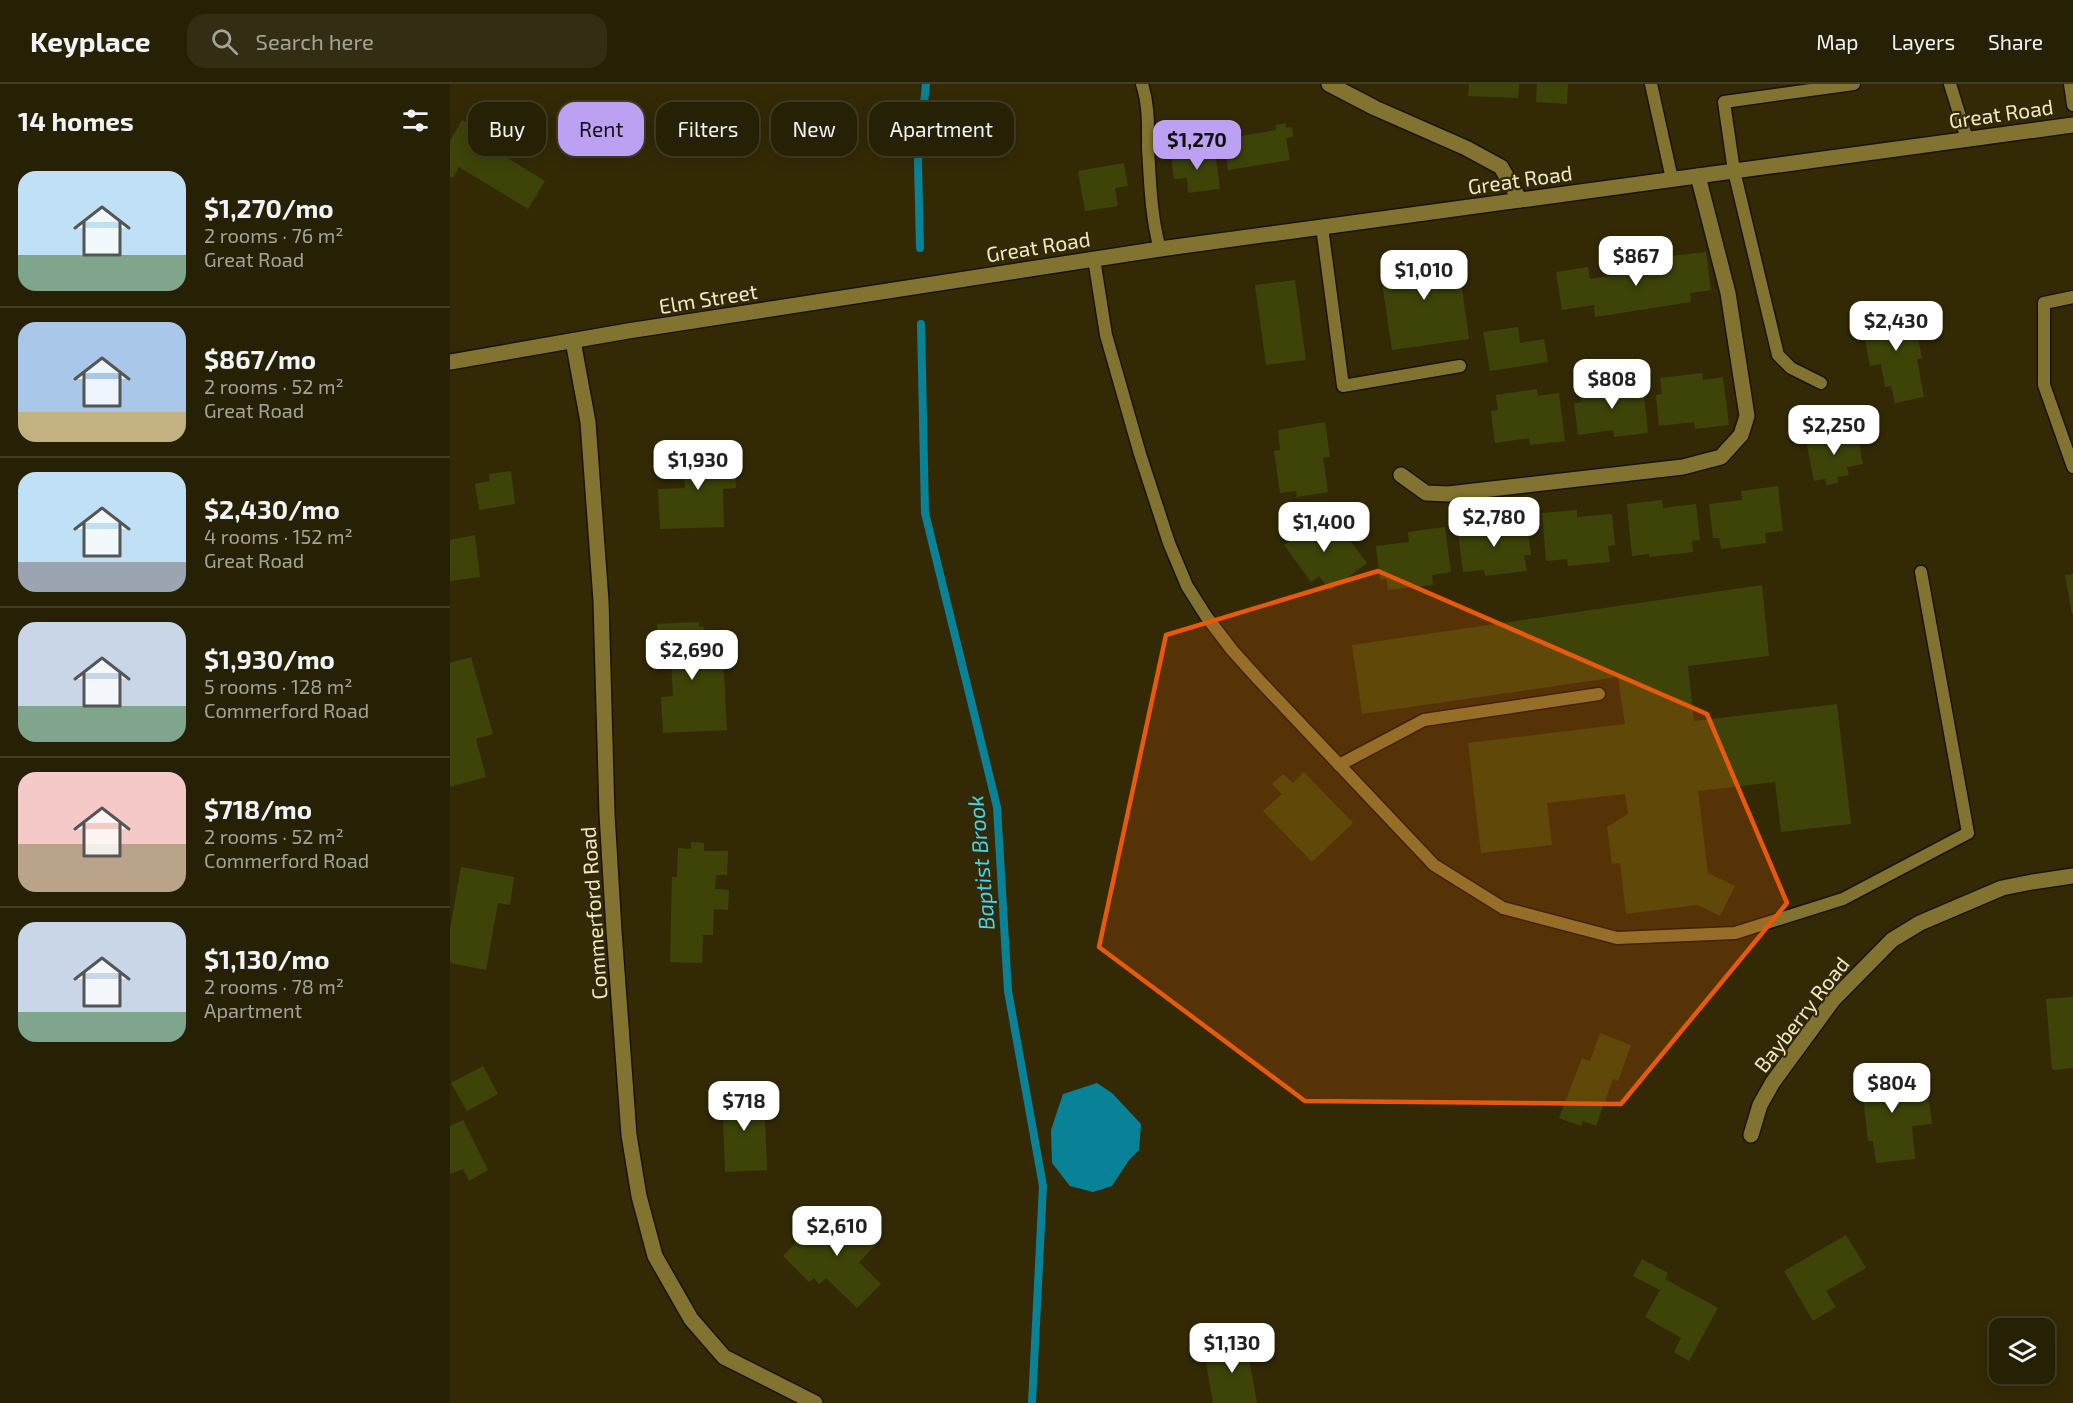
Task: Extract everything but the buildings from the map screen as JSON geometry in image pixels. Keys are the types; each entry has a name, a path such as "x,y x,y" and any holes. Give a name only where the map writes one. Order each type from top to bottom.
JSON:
{"street":[{"path":"1329,84 1375,108 1466,148 1501,167 1520,200"},
{"name":"Great Road","path":"973,278 1160,249 2073,124"},
{"path":"1401,475 1426,493 1448,494 1683,467 1721,457 1741,435 1748,416 1728,293 1698,176"},
{"name":"Elm Street","path":"450,362 973,278"},
{"name":"Commerford Road","path":"573,341 588,422 601,601 606,814 629,1135 639,1196 655,1256 691,1319 724,1357 815,1403"},
{"name":"Bayberry Road","path":"1751,1135 1760,1105 1773,1082 1833,1000 1892,940 1920,923 2002,888 2073,876"}],"lane":[{"path":"1142,84 1149,120 1149,166 1156,236 1160,249"},
{"path":"1651,84 1672,179"},
{"path":"1821,383 1791,368 1778,355 1734,171 1724,102 1854,84"},
{"path":"1950,84 1967,139"},
{"path":"2070,84 2073,105"},
{"path":"1322,227 1342,386 1460,366"},
{"path":"1094,259 1106,335 1169,543 1187,586 1232,650 1434,865 1503,908 1617,938 1735,933 1843,899 1968,833 1921,572"},
{"path":"2073,297 2044,303 2044,385 2073,467"},
{"path":"1339,765 1424,720 1599,694"}],"highlighted area":[{"path":"1378,571 1707,714 1787,903 1621,1104 1305,1101 1099,947 1166,635"}],"water":[{"path":"1097,1083 1112,1093 1141,1124 1139,1150 1129,1160 1112,1186 1093,1192 1070,1186 1052,1163 1051,1130 1063,1094"}],"waterway":[{"name":"Baptist Brook","path":"920,248 918,162 926,84"},
{"name":"Baptist Brook","path":"921,324 925,513 997,807 1008,991 1043,1186 1032,1403"}]}
